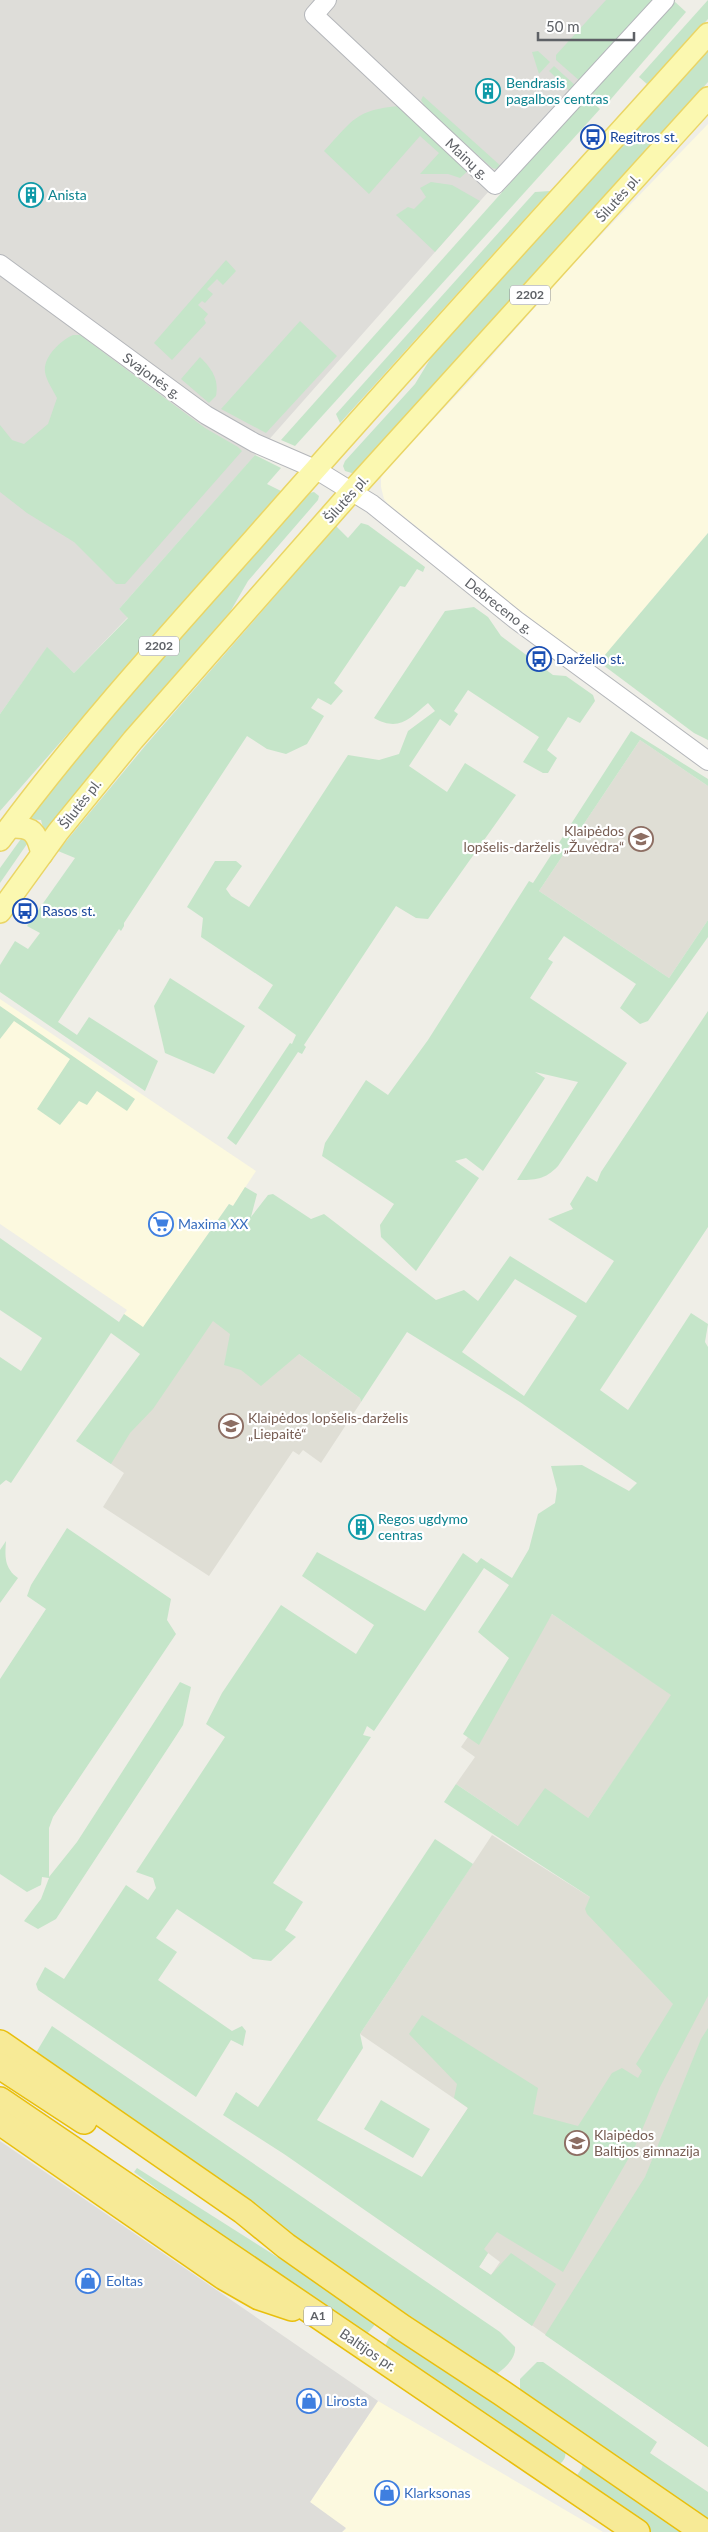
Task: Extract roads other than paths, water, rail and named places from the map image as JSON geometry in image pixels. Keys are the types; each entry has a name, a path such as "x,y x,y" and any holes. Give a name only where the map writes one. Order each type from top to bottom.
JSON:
{"highway":[{"path":"0,2043 243,2211 286,2246 403,2328 502,2393 704,2532"},
{"path":"0,2066 234,2218 286,2246"},
{"name":"Baltijos pr.","path":"0,2100 637,2532"},
{"path":"0,2122 224,2277 259,2297 319,2316"},
{"path":"375,2355 378,2336 387,2329 403,2328"},
{"path":"550,2474 563,2474 573,2469 576,2455 569,2440"}],"main road":[{"name":"2202","path":"5,833 102,710 315,469 708,34"},
{"name":"Šilutės pl.","path":"0,912 42,854 133,740 352,491 708,98"},
{"path":"5,833 25,826 38,837 42,854"}],"street":[{"name":"Mainų g.","path":"327,0 314,14 495,185 665,0"},
{"name":"Svajonės g.","path":"0,264 206,415 255,443 315,469"},
{"name":"Debreceno g.","path":"315,469 372,504 516,620 708,761"}],"place":[{"name":"Bendrasis pagalbos centras","path":"488,91"},
{"name":"Regitros st.","path":"593,137"},
{"name":"Anista","path":"31,195"},
{"name":"Darželio st.","path":"539,659"},
{"name":"Klaipėdos lopšelis-darželis „Žuvėdra“","path":"641,839"},
{"name":"Rasos st.","path":"25,911"},
{"name":"Maxima XX","path":"161,1224"},
{"name":"Klaipėdos lopšelis-darželis „Liepaitė“","path":"231,1426"},
{"name":"Regos ugdymo centras","path":"361,1527"},
{"name":"Klaipėdos Baltijos gimnazija","path":"577,2143"},
{"name":"Eoltas","path":"88,2281"},
{"name":"Lirosta","path":"309,2401"},
{"name":"Klarksonas","path":"387,2493"}]}
